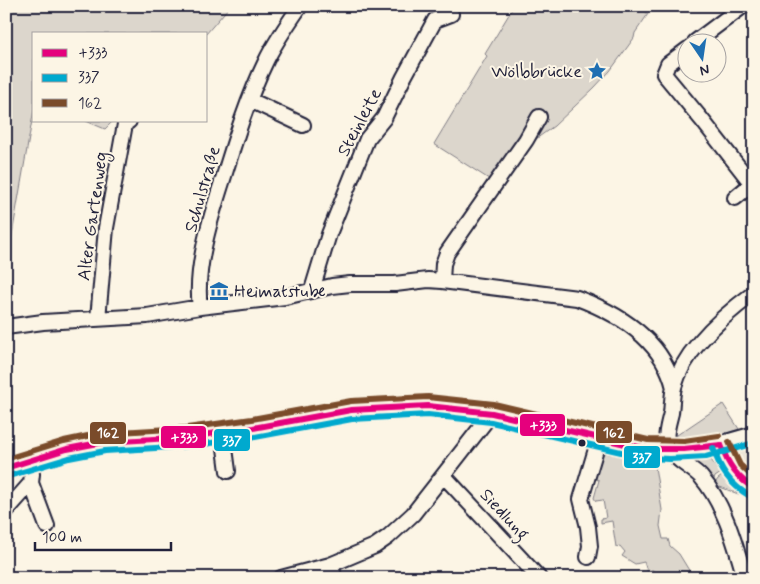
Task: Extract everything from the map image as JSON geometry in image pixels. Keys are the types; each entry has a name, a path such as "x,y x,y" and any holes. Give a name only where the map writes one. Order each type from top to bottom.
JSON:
{"street":[{"name":"Schulstraße","path":"200,307 200,279 207,231 237,132 266,61 300,6"},
{"path":"708,32 743,6"},
{"name":"Steinleite","path":"312,290 329,234 367,138 384,118 435,20 451,14"},
{"path":"678,56 668,64 664,74 753,183 734,198"},
{"path":"250,100 303,125"},
{"path":"442,281 443,264 447,253 526,140 539,117"},
{"name":"Alter Gartenweg","path":"98,319 106,228 125,124 128,122"},
{"path":"6,327 43,322 147,316 200,307 277,298 350,284 442,281 577,298 596,305 634,328 653,346 668,370 674,388"},
{"path":"745,578 736,545 710,488 698,474 677,458 666,442 674,388 683,368 702,338 732,309 754,293"},
{"path":"6,468 76,447 104,442 223,433 371,408 428,406 492,413 647,449 706,448 754,434"},
{"path":"281,578 333,572 388,537 405,523 492,413"},
{"path":"223,433 228,471"},
{"path":"588,557 590,546 588,527 581,499 599,439"},
{"path":"721,445 728,462 738,477 754,488"},
{"path":"28,461 32,474 31,483 47,526"},
{"name":"Siedlung","path":"444,476 539,578"},
{"path":"6,511 31,483"}],"shaded area":[{"path":"6,6 230,6 208,32 32,32 32,120 6,269"},
{"path":"514,6 639,6 648,14 635,33 634,38 610,71 554,126 529,144 521,160 481,216 471,210 492,181 434,144 487,56 485,54"},
{"path":"88,122 112,122 105,129"},
{"path":"723,404 739,429 691,442 679,441 677,439 675,435"},
{"path":"754,440 754,479 744,472 737,455 740,449 746,445 745,443"},
{"path":"604,453 654,461 662,510 660,526 663,539 668,539 670,546 679,554 690,572 681,578 656,578 653,570 647,571 644,562 635,564 622,556 625,552 620,546 616,547 612,521 601,523 601,519 606,518 603,500 596,501 594,498 599,480 590,478 597,459"},
{"path":"702,457 711,460 721,473 715,477 712,484 690,458"},
{"path":"722,476 730,486 754,496 754,500 720,487 717,493 713,486"}],"transit line":[{"name":"162","path":"6,459 64,441 102,433 187,428 252,419 351,401 428,397 494,404 648,440 684,441 719,436"},
{"name":"+333","path":"6,468 67,449 104,442 188,437 253,428 351,410 428,406 492,413 647,449 684,449 721,445"},
{"name":"337","path":"9,476 69,458 105,451 189,446 255,437 352,419 428,415 491,422 647,458 706,457 754,443"},
{"name":"162","path":"729,442 740,465 754,478"},
{"name":"+333","path":"721,445 733,469 742,480 754,488"},
{"name":"337","path":"713,448 719,463 731,482 750,496"}],"place":[{"name":"Wölbbrücke","path":"597,71"},
{"name":"Heimatstube","path":"219,291"}]}
